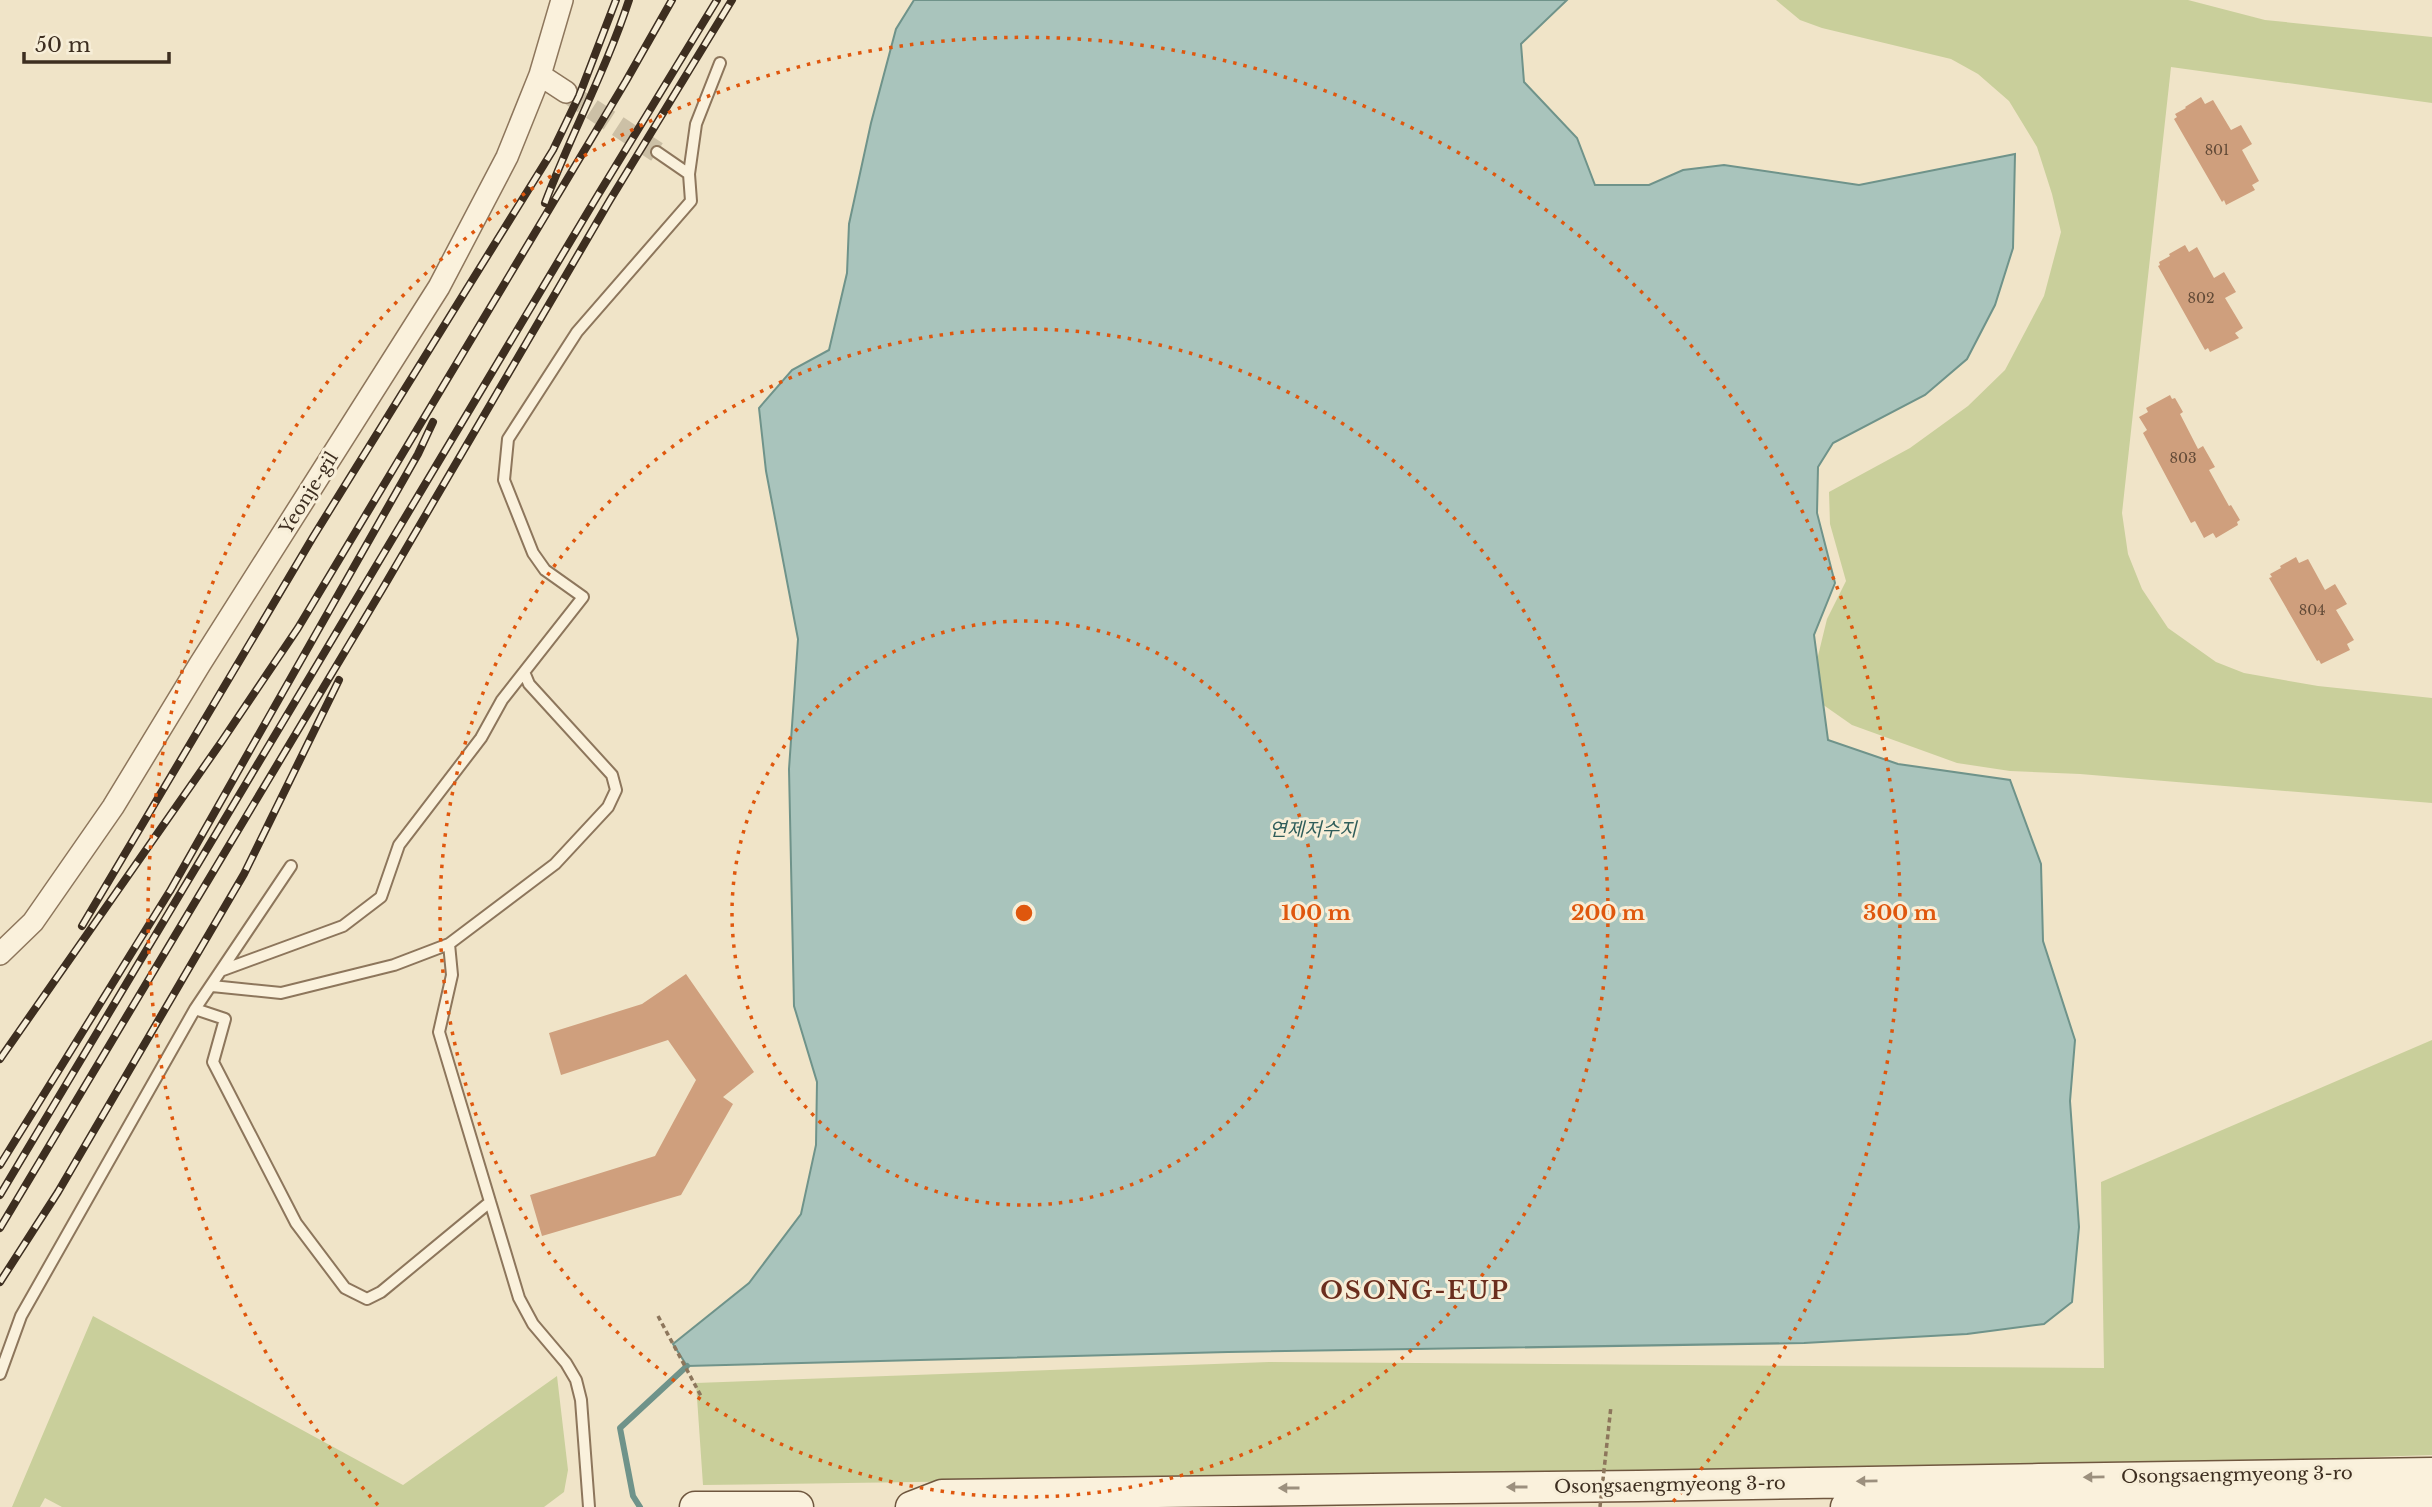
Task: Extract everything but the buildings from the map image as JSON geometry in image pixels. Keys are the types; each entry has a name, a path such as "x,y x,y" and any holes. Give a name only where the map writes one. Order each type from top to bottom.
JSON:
{"street":[{"name":"Yeonje-gil","path":"0,954 33,922 113,807 200,664 439,288 507,158 540,75 562,0"},
{"path":"540,75 566,92"},
{"name":"Osongsaengmyeong 3-ro","path":"911,1507 942,1495 955,1494 1284,1488 1637,1486 2123,1476 2430,1491"},
{"name":"Osongsaengmyeong 3-ro","path":"1846,1507 2430,1491"},
{"path":"701,1506 798,1507"}],"lane":[{"path":"223,970 343,926 381,897 399,845 481,738 502,700 583,597 545,570 533,553 504,480 508,439 577,332 691,201 689,174 696,124 720,63"},
{"path":"657,152 689,174"},
{"path":"212,986 281,993 394,965 449,944 555,864 608,807 616,790 612,775 529,684 524,672"},
{"path":"0,1374 21,1316 195,1009 291,866"},
{"path":"449,944 452,975 439,1032 519,1298 533,1324 566,1363 576,1380 581,1400 589,1507"},
{"path":"195,1009 225,1019 213,1062 296,1223 345,1288 368,1299 381,1292 490,1202"}],"path":[{"path":"658,1316 701,1396"},
{"path":"1600,1507 1611,1406"}],"green space":[{"path":"1776,0 2188,0 2265,20 2432,37 2432,103 2171,67 2122,513 2128,554 2142,589 2168,628 2216,662 2244,673 2318,686 2432,698 2432,803 2080,774 2010,771 1957,763 1852,725 1822,704 1817,660 1827,619 1846,581 1830,524 1829,492 1910,448 1968,406 2005,370 2044,296 2061,232 2037,147 2009,101 1978,74 1951,59 1822,28 1800,20"},
{"path":"2432,1040 2432,1455 2142,1465 703,1485 696,1383 1269,1362 2104,1368 2101,1182"},
{"path":"93,1316 403,1485 557,1376 568,1470 564,1492 544,1507 62,1507 45,1498 40,1507 12,1507"}],"water":[{"name":"연제저수지","path":"914,0 1567,0 1521,44 1524,82 1577,138 1595,185 1649,185 1683,170 1724,165 1859,185 2015,154 2013,248 1995,305 1967,359 1925,395 1833,443 1818,467 1817,513 1835,583 1814,635 1828,740 1898,764 2010,780 2041,864 2043,941 2075,1040 2070,1101 2079,1227 2072,1302 2044,1324 1967,1334 1804,1343 1228,1352 687,1366 673,1344 749,1283 801,1214 816,1145 817,1082 794,1006 789,769 798,639 766,471 759,408 792,370 829,350 847,273 849,224 871,123 896,29"}],"waterway":[{"path":"640,1507 633,1496 620,1428 687,1366"}],"tunnel":[{"path":"566,92 657,152"}],"railway":[{"path":"82,926 313,537 553,150 579,96 616,0"},
{"path":"545,203 610,52 629,0"},
{"path":"0,1059 298,628 672,0"},
{"path":"0,1195 717,0"},
{"path":"0,1228 383,588 610,200 732,0"},
{"path":"170,891 418,454 433,422"},
{"path":"0,1282 58,1192 244,874 339,680"},
{"path":"0,1165 173,886"}],"district":[{"name":"OSONG-EUP","path":"1415,1290"}]}
